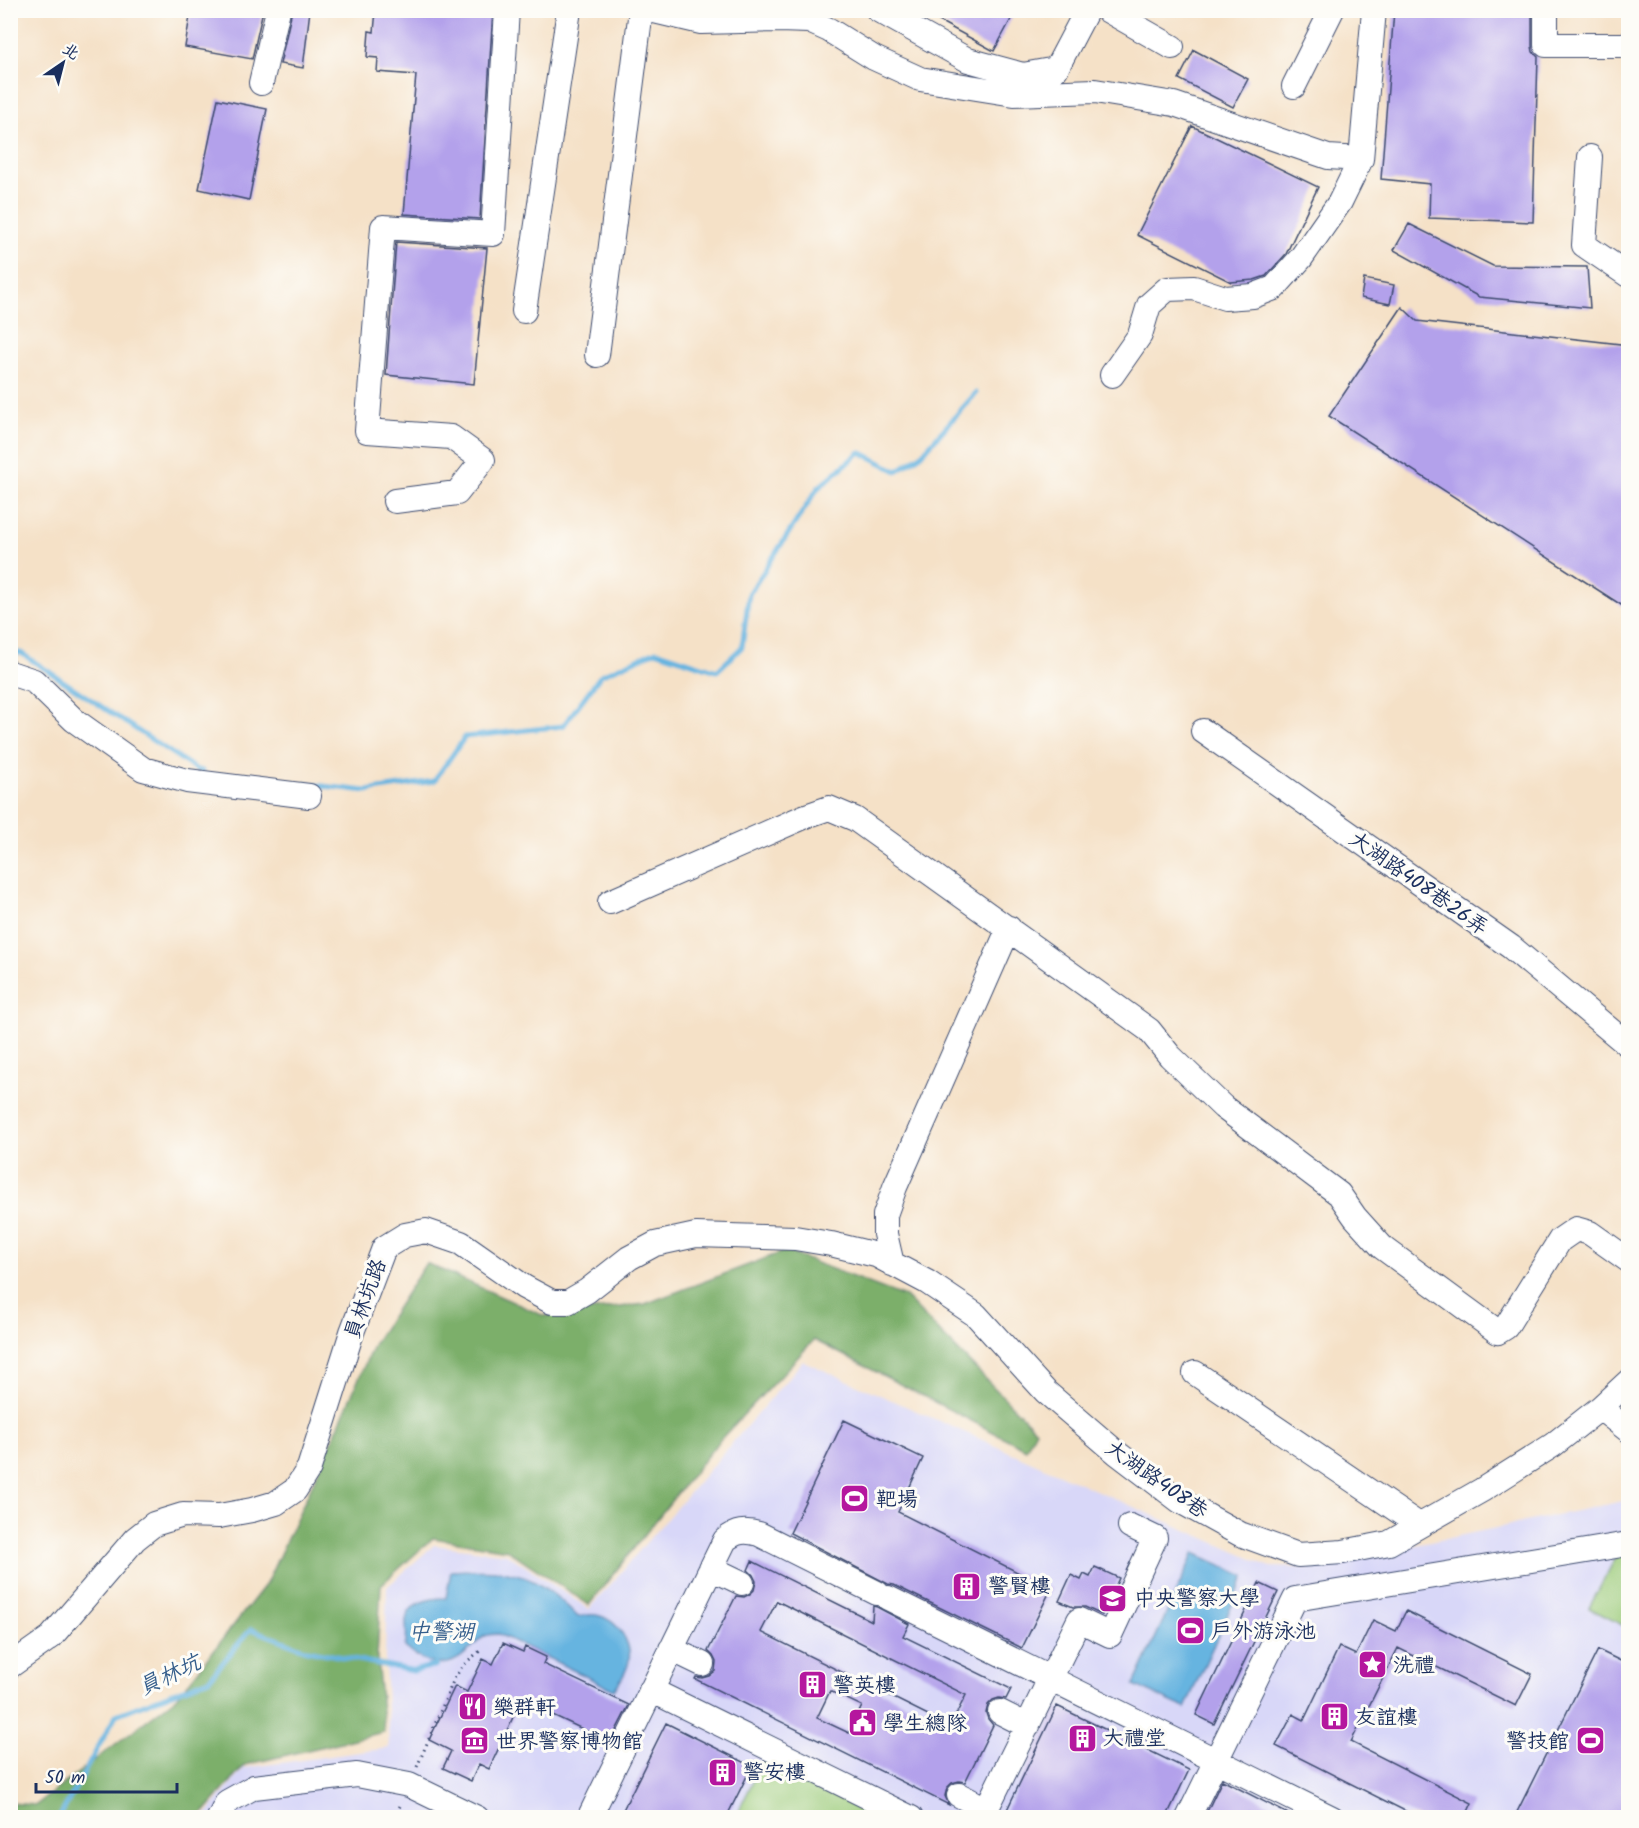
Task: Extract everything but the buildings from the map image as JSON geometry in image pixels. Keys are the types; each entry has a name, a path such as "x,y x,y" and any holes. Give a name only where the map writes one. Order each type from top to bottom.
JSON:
{"street":[{"path":"261,83 278,10"},
{"path":"395,501 457,493 483,460 451,437 367,431 383,227 493,234 507,10"},
{"path":"524,311 569,10"},
{"path":"597,355 641,10"},
{"path":"650,10 701,22 810,21 874,58 920,79 1014,94 1095,91 1174,104 1328,157 1361,159"},
{"path":"878,10 968,60 1023,75 1056,69 1087,10"},
{"path":"1107,10 1172,47"},
{"path":"1294,86 1332,10"},
{"path":"1112,375 1140,335 1149,305 1167,289 1194,288 1225,298 1253,296 1274,288 1301,258 1340,202 1361,159 1374,10"},
{"path":"1546,10 1546,45 1629,45"},
{"path":"1590,157 1584,245 1629,275"},
{"path":"10,673 34,681 74,720 143,769 187,781 309,796"},
{"name":"大湖路408巷26弄","path":"1203,731 1511,947 1629,1045"},
{"path":"610,902 806,816 830,808 855,819 1149,1030 1170,1056 1223,1107 1339,1194 1355,1217 1382,1246 1498,1332 1506,1327 1560,1240 1576,1229 1590,1233 1629,1260"},
{"path":"884,1260 885,1215 895,1186 1009,928"},
{"name":"員林坑路","path":"10,1666 51,1638 135,1539 154,1524 183,1515 219,1516 252,1510 276,1503 295,1490 309,1468 373,1273 384,1248 405,1235 426,1231 461,1243 524,1287 552,1302 568,1302 587,1292 629,1258 655,1244 696,1234 795,1238 831,1244 884,1260"},
{"name":"大湖路408巷","path":"884,1260 927,1282 976,1315 1046,1392 1117,1453 1180,1501 1240,1534 1298,1555 1343,1552 1389,1543 1482,1490 1553,1445 1629,1382"},
{"path":"1195,1373 1419,1525"},
{"path":"1600,1408 1629,1430"},
{"path":"959,1795 984,1813 1052,1679 1079,1620 1110,1635 1155,1538 1130,1526"},
{"path":"589,1818 724,1540 732,1534 749,1531 1332,1818"},
{"path":"1188,1818 1295,1599 1629,1544"},
{"path":"711,1568 742,1583"},
{"path":"671,1649 702,1664"},
{"path":"651,1690 900,1815"},
{"path":"1000,1712 1028,1726"},
{"path":"219,1818 227,1802 254,1787 357,1775 409,1785 477,1818"}],"path":[{"path":"409,1785 454,1679 463,1665 481,1650"}],"shaded area":[{"name":"中央警察大學","path":"803,1361 1270,1567 1308,1568 1628,1500 1628,1817 203,1818 244,1768 389,1748 385,1659 387,1587 434,1545 507,1554 589,1609"}],"green space":[{"path":"785,1251 905,1297 1036,1430 1026,1449 814,1340 718,1442 589,1605 508,1550 433,1538 381,1585 377,1658 384,1732 245,1765 200,1817 11,1817 10,1803 36,1805 177,1697 266,1584 325,1457 374,1343 426,1263 544,1316 645,1304"},
{"path":"1628,1552 1628,1628 1589,1608 1617,1555"},
{"path":"768,1751 875,1804 869,1817 735,1818"}],"water":[{"name":"戶外游泳池","path":"1194,1553 1245,1576 1185,1708 1134,1685"},
{"name":"中警湖","path":"451,1571 501,1571 522,1576 548,1590 578,1617 596,1615 611,1622 622,1634 629,1649 628,1665 614,1690 499,1634 485,1636 459,1658 443,1664 428,1662 405,1647 407,1616 414,1606 433,1599 446,1598"}],"waterway":[{"path":"306,784 366,791 434,781 465,737 563,726 601,675 656,651 717,671 742,647 749,594 818,488 860,452 897,471 921,455 976,393"},
{"path":"10,653 21,653 197,770 202,771"},
{"name":"員林坑","path":"59,1818 116,1715 209,1679 251,1629 307,1650 414,1671 436,1665"}],"place":[{"name":"靶場","path":"855,1499"},
{"name":"警賢樓","path":"967,1586"},
{"name":"中央警察大學","path":"1113,1598"},
{"name":"戶外游泳池","path":"1190,1631"},
{"name":"洗禮","path":"1372,1665"},
{"name":"警英樓","path":"812,1685"},
{"name":"樂群軒","path":"472,1707"},
{"name":"友誼樓","path":"1334,1717"},
{"name":"學生總隊","path":"862,1723"},
{"name":"大禮堂","path":"1082,1738"},
{"name":"世界警察博物館","path":"475,1741"},
{"name":"警技館","path":"1590,1741"},
{"name":"警安樓","path":"722,1772"}]}
